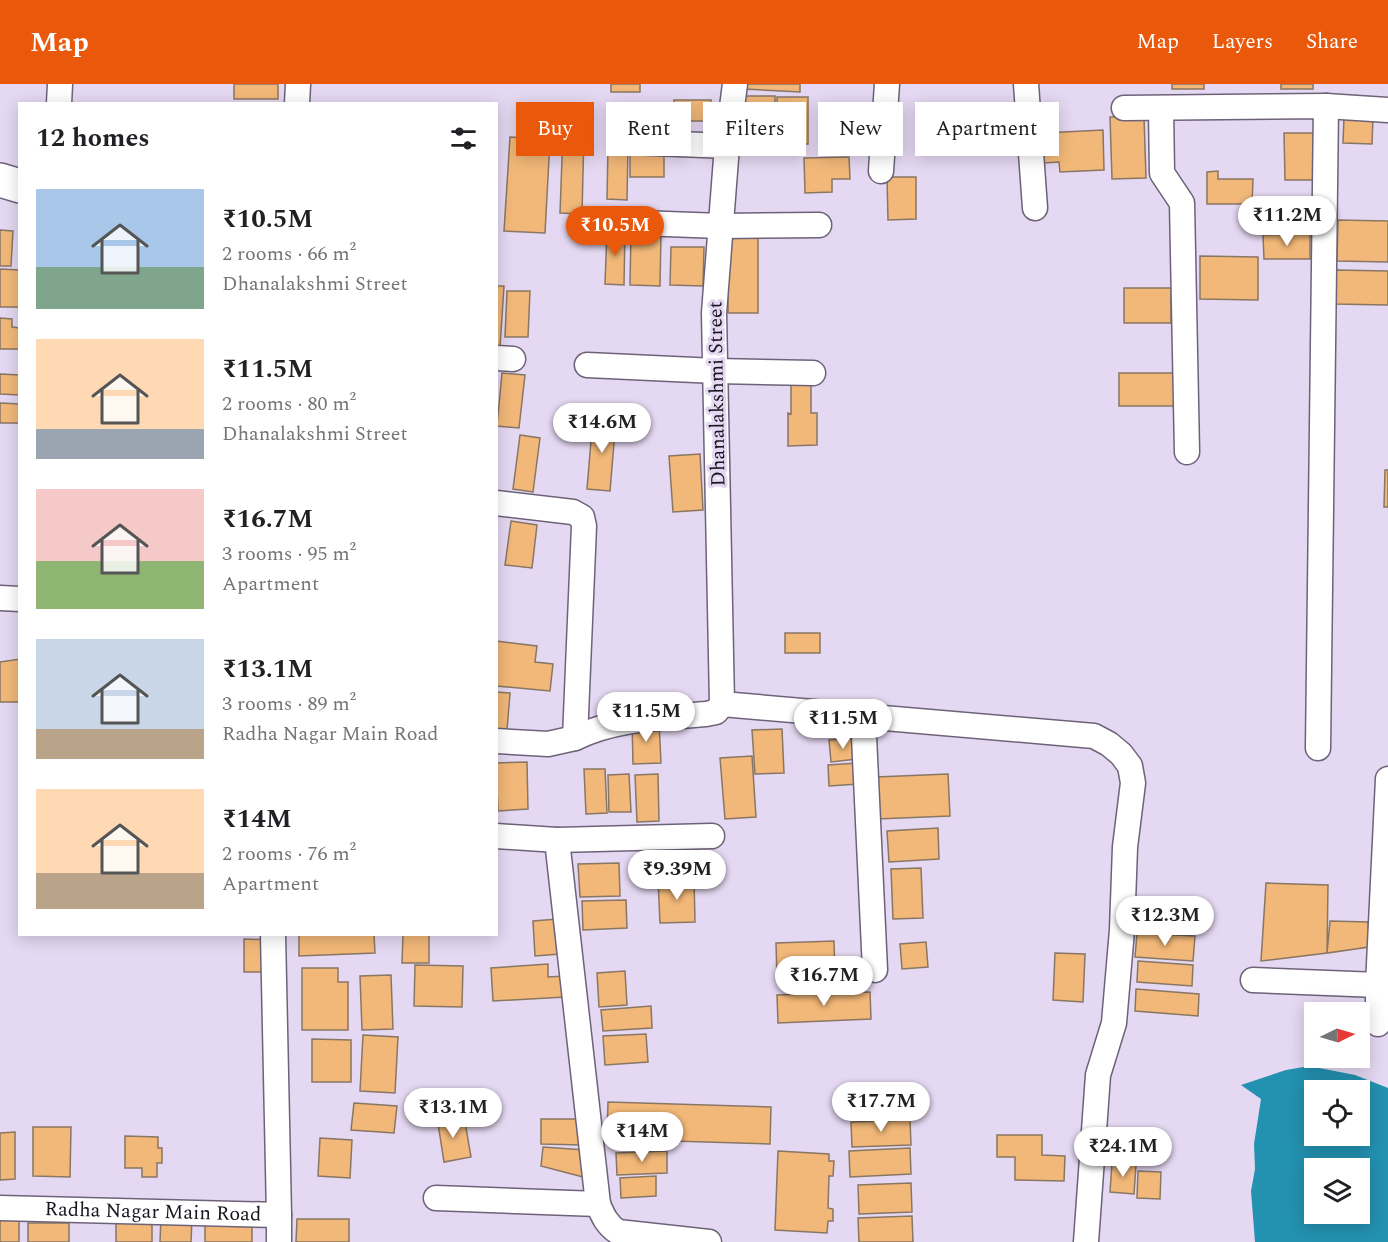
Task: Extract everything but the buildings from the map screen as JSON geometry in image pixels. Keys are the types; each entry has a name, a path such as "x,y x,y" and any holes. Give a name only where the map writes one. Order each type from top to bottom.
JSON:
{"street":[{"path":"59,102 60,84"},
{"path":"297,102 298,84"},
{"name":"Dhanalakshmi Street","path":"733,102 735,84"},
{"path":"881,171 887,84"},
{"path":"1026,84 1035,208"},
{"path":"1318,748 1326,106"},
{"path":"1124,108 1326,106 1388,110"},
{"path":"1161,109 1162,173 1182,202 1187,452"},
{"name":"Dhanalakshmi Street","path":"722,704 714,314 726,156"},
{"path":"0,180 18,185"},
{"path":"612,222 721,226 819,225"},
{"path":"587,365 813,373"},
{"path":"498,503 573,512 582,517 584,526 582,612 575,738"},
{"path":"0,598 18,599"},
{"path":"498,741 548,744 575,738 591,730 623,722 706,714 716,711 722,704 1094,736 1121,754 1130,766 1133,783 1125,847 1122,930 1113,1023 1098,1076 1086,1242"},
{"path":"863,715 875,970"},
{"path":"1378,1024 1388,779"},
{"path":"498,836 557,840 712,836"},
{"path":"557,840 598,1204 603,1218 610,1227 618,1232 709,1242"},
{"name":"Radha Nagar Main Road","path":"0,1208 279,1215 273,936"},
{"path":"1253,980 1378,986"},
{"path":"436,1198 598,1204"},
{"path":"279,1215 279,1242"}],"water":[{"path":"1304,1067 1355,1075 1368,1080 1304,1080 1304,1146 1370,1146 1370,1081 1388,1088 1388,1242 1255,1242 1251,1191 1255,1169 1254,1144 1261,1099 1241,1085 1286,1070"}]}
